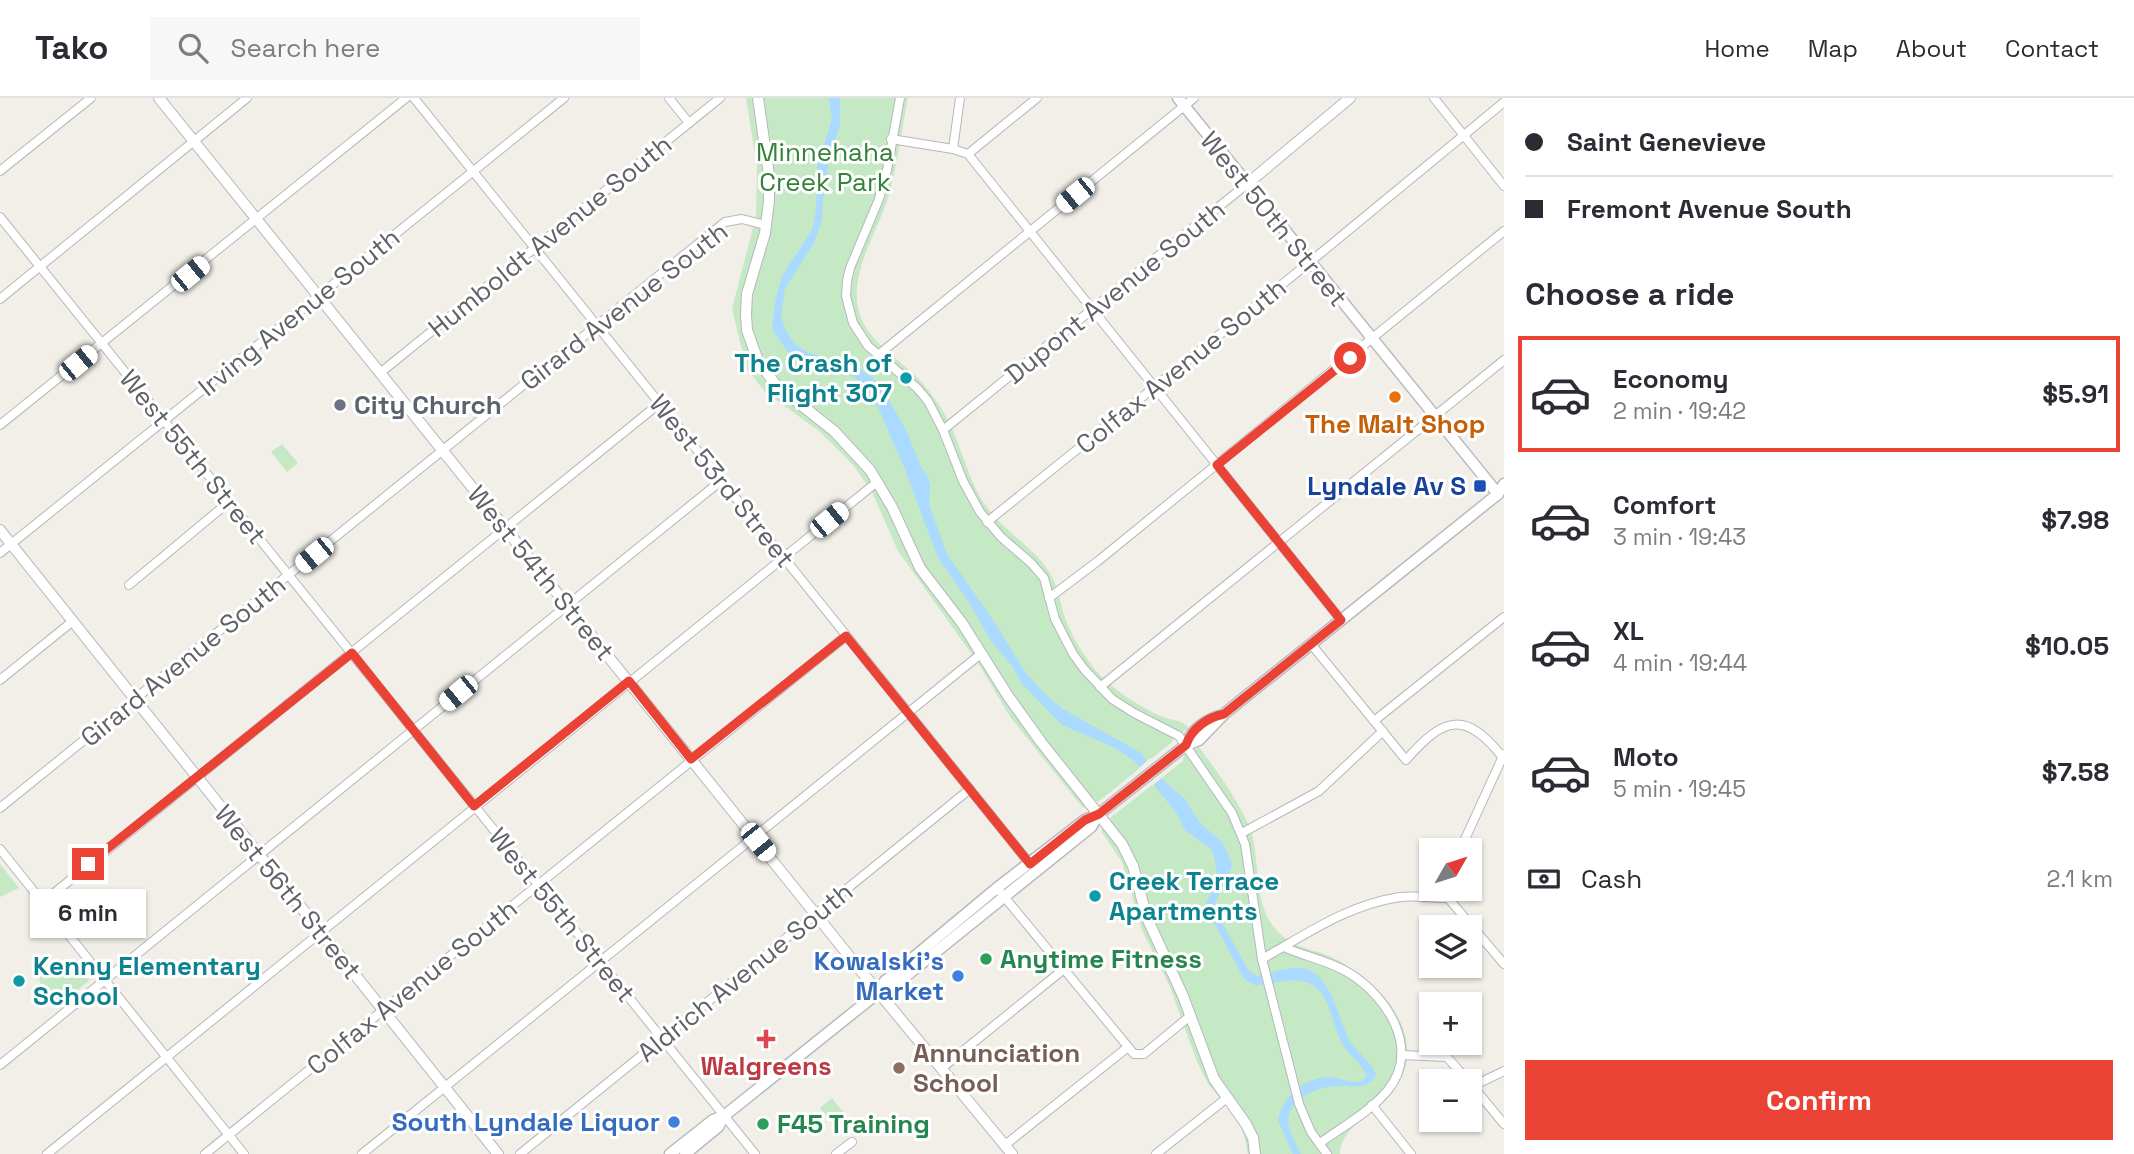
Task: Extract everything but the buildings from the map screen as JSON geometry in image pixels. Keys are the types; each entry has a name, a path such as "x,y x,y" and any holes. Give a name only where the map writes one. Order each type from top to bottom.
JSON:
{"main road":[{"name":"West 50th Street","path":"1181,102 1434,417 1502,493"},
{"path":"1000,893 1030,864 1085,820 1099,814 1186,745 1192,733 1213,717 1224,714 1502,493"},
{"path":"685,1154 718,1127 724,1116 879,992 885,981 1093,826 1099,814"},
{"path":"670,1154 713,1119 724,1116"}],"street":[{"path":"0,171 91,98"},
{"name":"West 54th Street","path":"159,98 1012,1154"},
{"path":"0,299 247,98"},
{"path":"0,425 406,98"},
{"name":"West 53rd Street","path":"414,98 1030,864"},
{"name":"Irving Avenue South","path":"0,552 564,98"},
{"path":"669,98 689,123"},
{"name":"Humboldt Avenue South","path":"380,373 720,98"},
{"path":"758,98 769,175 769,201 746,304 747,330 754,350 765,372 776,385 849,444 892,507 915,562 982,653 1041,742 1126,851 1146,918 1190,1016 1214,1079 1247,1124 1253,1138 1255,1154"},
{"path":"900,98 879,199 847,281 846,296 853,323 859,335 878,355 917,388 928,401 943,430 963,481 987,522 1044,578 1055,619 1073,654 1100,687 1134,713 1172,731 1186,745 1218,790 1242,833 1262,959 1299,1104 1304,1118 1327,1154"},
{"path":"953,149 960,98"},
{"path":"968,154 1037,98"},
{"path":"878,355 1030,232 1181,102 1194,98"},
{"name":"Dupont Avenue South","path":"943,430 1350,98"},
{"path":"1434,98 1504,186"},
{"name":"Colfax Avenue South","path":"987,522 1504,102"},
{"path":"891,139 968,154 1341,620"},
{"name":"West 55th Street","path":"0,218 755,1154"},
{"name":"Girard Avenue South","path":"0,808 725,222 742,219 765,225"},
{"path":"1049,598 1504,231"},
{"path":"1100,687 1504,360"},
{"path":"43,902 660,403"},
{"path":"0,1065 722,480"},
{"path":"47,1154 877,482"},
{"path":"129,585 230,501"},
{"name":"West 56th Street","path":"0,530 498,1154"},
{"path":"1374,721 1504,617"},
{"path":"0,680 73,621"},
{"name":"Colfax Avenue South","path":"205,1154 846,636"},
{"path":"1311,644 1406,760 1433,732 1447,725 1466,727 1477,732 1489,740 1503,757 1466,838"},
{"path":"362,1154 982,653"},
{"path":"1242,833 1319,791 1383,732"},
{"name":"Aldrich Avenue South","path":"520,1154 970,789"},
{"path":"0,849 244,1154"},
{"path":"1000,893 1134,1054 1142,1055 1190,1016"},
{"path":"1262,959 1324,922 1353,909 1398,897 1419,895"},
{"path":"1455,901 1504,964"},
{"path":"1284,947 1321,959 1348,972 1365,986 1381,1001 1395,1023 1401,1055 1395,1079 1388,1090 1320,1143"},
{"path":"942,1068 1064,969"},
{"path":"1005,1145 1128,1047"},
{"path":"1401,1055 1447,1057 1457,1069"},
{"path":"1482,1079 1504,1071"},
{"path":"1156,1154 1227,1098"},
{"path":"1482,1098 1504,1124"},
{"path":"1372,1105 1411,1154"},
{"path":"836,1154 852,1142"}],"green space":[{"name":"Minnehaha Creek Park","path":"746,98 908,98 887,202 859,277 857,293 861,318 871,335 917,377 939,405 980,497 997,519 1044,564 1055,584 1070,631 1094,668 1113,687 1136,703 1189,728 1174,737 1172,742 1098,802 1094,799 1083,808 1011,718 978,663 898,551 872,492 853,465 819,431 765,392 747,369 732,309 756,216 757,166"},
{"path":"282,444 298,463 287,472 271,452"},
{"path":"1199,747 1234,797 1250,829 1262,901 1274,927 1290,941 1329,956 1368,981 1389,1003 1404,1030 1407,1045 1406,1065 1399,1082 1388,1096 1351,1129 1343,1141 1340,1154 1248,1154 1243,1131 1233,1114 1208,1084 1197,1062 1170,987 1142,930 1122,862 1101,831 1112,822 1110,818 1183,761 1184,755"},
{"path":"0,864 19,888 0,897"},
{"path":"55,959 90,980 75,992 46,1002 38,975 57,967"},
{"path":"832,1098 843,1112 832,1122 820,1108"}],"water":[{"path":"829,98 840,98 840,125 829,161 822,219 815,241 785,289 781,314 784,327 793,342 805,351 821,357 848,361 871,376 886,395 926,473 930,485 929,505 947,554 1025,672 1063,709 1141,753 1167,784 1184,798 1199,822 1223,843 1232,864 1214,904 1215,910 1249,971 1257,976 1300,968 1310,971 1326,985 1350,1042 1374,1069 1376,1075 1365,1085 1338,1086 1306,1095 1292,1107 1289,1127 1301,1154 1293,1154 1278,1120 1290,1095 1312,1080 1331,1077 1359,1082 1367,1076 1341,1042 1325,998 1311,984 1302,981 1254,985 1244,979 1207,910 1206,903 1217,878 1211,849 1185,830 1177,814 1136,762 1113,747 1062,725 1021,683 1013,667 991,641 970,604 937,556 906,472 871,391 853,376 817,368 796,359 774,332 772,325 782,276 812,230 816,211 817,167 832,119"}],"pier":[{"path":"1150,758 1164,776 1152,786 1138,769"}],"place":[{"name":"The Crash of Flight 307","path":"906,378"},
{"name":"The Malt Shop","path":"1395,397"},
{"name":"City Church","path":"340,405"},
{"name":"Lyndale Av S","path":"1480,486"},
{"name":"Creek Terrace Apartments","path":"1095,896"},
{"name":"Anytime Fitness","path":"986,959"},
{"name":"Kowalski's Market","path":"958,976"},
{"name":"Kenny Elementary School","path":"19,981"},
{"name":"Walgreens","path":"766,1039"},
{"name":"Annunciation School","path":"899,1068"},
{"name":"South Lyndale Liquor","path":"674,1122"},
{"name":"F45 Training","path":"763,1124"}],"route":[{"path":"88,864 352,653 474,806 629,681 691,759 846,636 1030,864 1085,820 1099,814 1186,745 1192,733 1213,717 1224,714 1341,620 1217,465 1350,358"}]}
